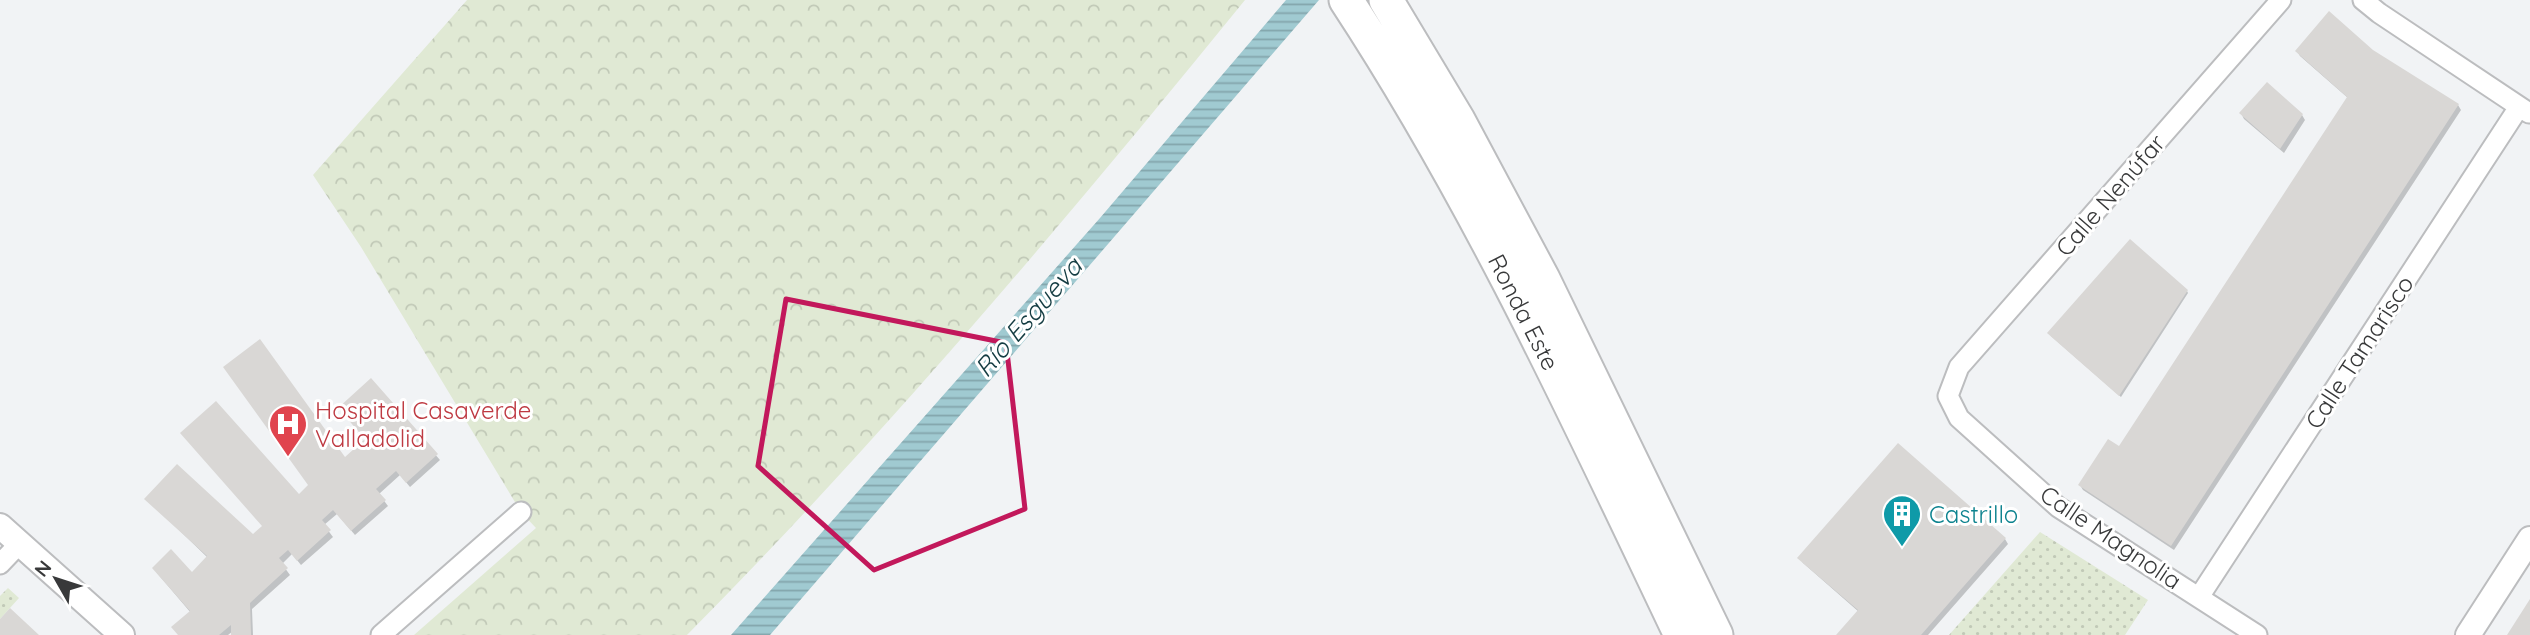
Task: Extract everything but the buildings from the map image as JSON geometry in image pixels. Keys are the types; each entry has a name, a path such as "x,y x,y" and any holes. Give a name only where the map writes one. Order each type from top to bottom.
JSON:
{"highway":[{"name":"Ronda Este","path":"1346,0 1427,129 1500,263 1681,635"},
{"name":"Ronda Este","path":"1393,11 1458,120 1543,279 1716,635"}],"street":[{"name":"Calle Nenúfar","path":"1948,396 1959,367 2281,0"},
{"path":"2363,0 2525,110"},
{"name":"Calle Tamarisco","path":"2199,597 2525,110"},
{"name":"Calle Magnolia","path":"1948,396 1959,418 2059,507 2257,635"},
{"path":"381,635 521,512"},
{"path":"0,526 122,635"},
{"path":"2468,635 2530,539"},
{"path":"0,564 21,542"}],"highlighted area":[{"path":"786,299 1006,343 1025,509 874,570 758,466"}],"green space":[{"path":"467,0 1245,0 974,324 833,482 687,635 414,635 536,528 521,512 361,247 313,175"},
{"path":"2040,532 2148,600 2125,635 1949,635"},
{"path":"8,588 19,598 0,619 0,596"}],"water":[{"name":"Río Esgueva","path":"1286,0 1319,0 770,635 731,635 1100,218"}],"place":[{"name":"Hospital Casaverde Valladolid","path":"288,458"},
{"name":"Castrillo","path":"1902,548"}]}
